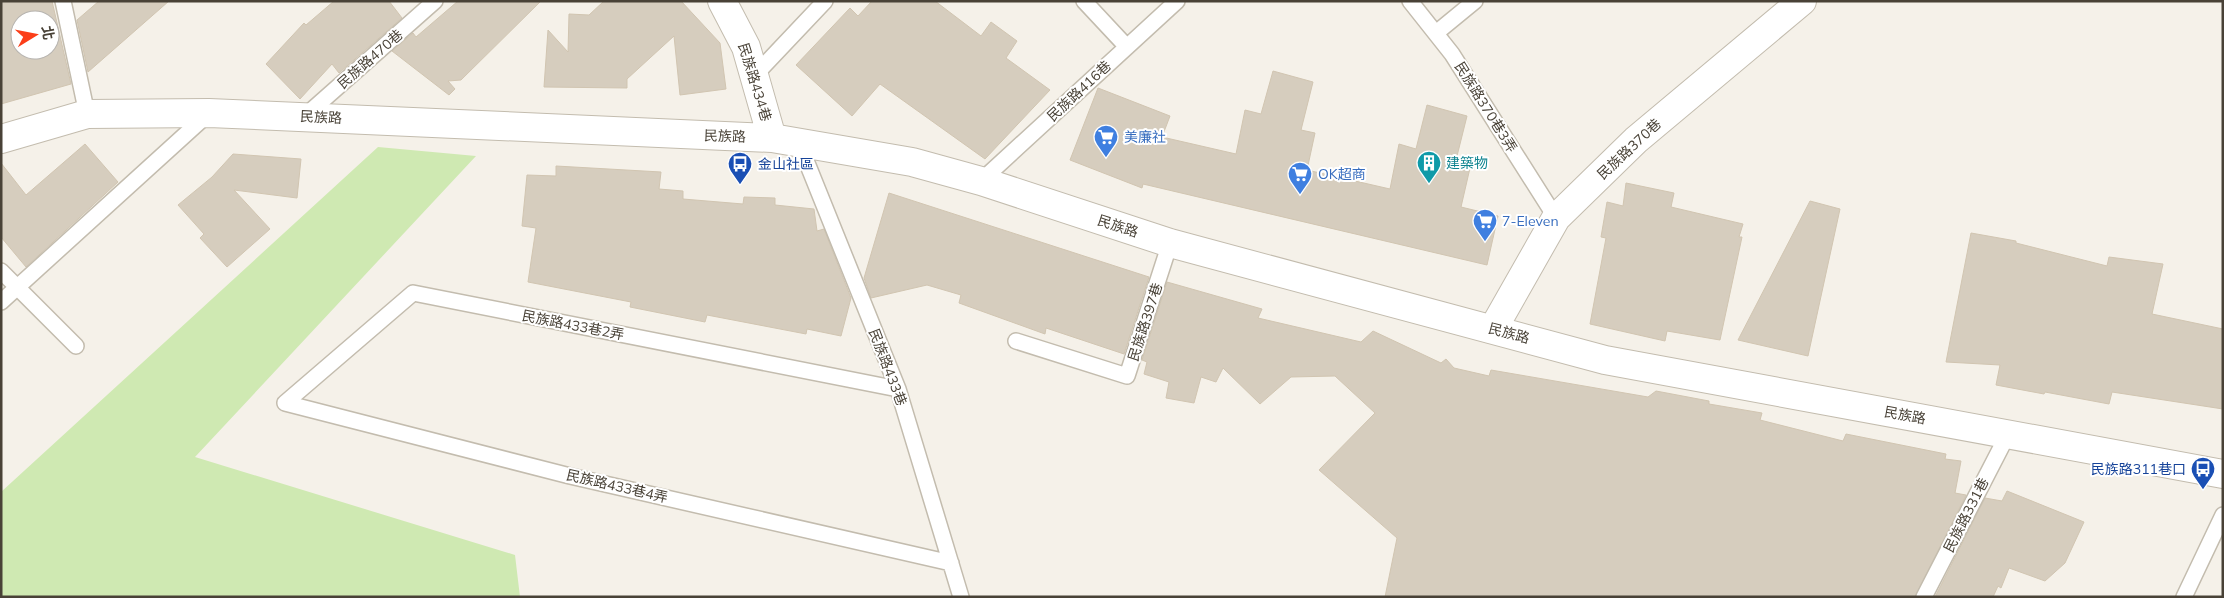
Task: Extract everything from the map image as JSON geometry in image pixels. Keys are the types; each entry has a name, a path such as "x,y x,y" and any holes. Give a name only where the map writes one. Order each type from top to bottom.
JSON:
{"street":[{"name":"民族路434巷","path":"722,1 746,47 772,138"},
{"name":"民族路370巷","path":"1493,328 1556,218 1636,140 1802,1"},
{"name":"民族路","path":"1,138 87,114 210,113 772,138 912,162 981,181 1170,243 1493,328 1605,360 2223,474"}],"lane":[{"path":"63,1 87,114"},
{"name":"民族路470巷","path":"305,116 435,1"},
{"path":"754,76 824,1"},
{"path":"1084,1 1127,47"},
{"name":"民族路416巷","path":"981,181 1177,1"},
{"name":"民族路370巷3弄","path":"1410,1 1452,54 1556,218"},
{"path":"1436,33 1475,1"},
{"path":"1,302 210,113"},
{"name":"民族路433巷","path":"798,143 898,389 961,597"},
{"name":"民族路397巷","path":"1016,341 1127,376 1170,243"},
{"path":"1,271 76,346"},
{"name":"民族路433巷2弄","path":"285,403 413,293 898,389"},
{"name":"民族路433巷4弄","path":"285,403 570,476 951,563"},
{"name":"民族路331巷","path":"1924,597 2008,434"},
{"path":"2184,597 2223,515"}],"green space":[{"path":"378,147 476,156 195,457 515,555 520,597 1,597 1,492"}],"building":[{"path":"1,1 52,1 54,10 10,10 10,60 60,60 60,36 71,84 1,104"},
{"path":"99,1 169,1 88,72 77,20"},
{"path":"334,1 389,1 402,18 339,73 332,64 300,99 266,64 304,23 306,25"},
{"path":"458,1 541,1 461,80 448,81 455,89 449,95 392,51 413,33 416,37"},
{"path":"604,1 681,1 720,43 726,89 680,95 674,36 627,79 627,88 544,87 548,30 568,52 569,14 589,15"},
{"path":"872,1 935,1 981,36 991,22 1017,41 1006,58 1050,90 985,159 880,84 852,116 796,65 850,8 858,16"},
{"path":"1273,71 1313,82 1301,130 1315,133 1307,170 1390,189 1399,144 1416,149 1427,105 1467,116 1455,164 1470,168 1461,207 1498,216 1487,265 1143,184 1142,188 1070,160 1098,88 1170,116 1162,137 1236,154 1245,110 1261,114"},
{"path":"85,144 118,182 26,267 1,237 1,163 26,195"},
{"path":"233,154 301,159 297,198 234,190 270,229 227,267 200,238 204,234 178,205 212,177"},
{"path":"556,166 661,172 659,189 683,191 683,199 743,204 744,197 775,198 775,205 814,209 817,231 824,229 851,298 841,336 807,329 806,334 707,315 705,322 630,307 631,302 528,282 536,228 522,226 527,175 556,176"},
{"path":"1626,183 1674,193 1671,207 1743,224 1739,237 1742,237 1720,340 1667,331 1665,341 1590,324 1606,238 1601,237 1607,202 1623,206"},
{"path":"889,193 1149,277 1124,354 1046,328 1045,334 959,303 961,295 927,285 871,298 864,278"},
{"path":"1810,201 1840,209 1808,356 1738,340"},
{"path":"1971,233 2016,241 2016,243 2107,266 2109,257 2163,264 2152,314 2223,329 2223,409 2112,392 2109,404 2045,392 2044,394 1996,385 2000,365 1946,362"},
{"path":"1167,282 1262,309 1258,318 1361,342 1373,331 1441,363 1446,359 1454,368 1489,376 1491,370 1648,397 1656,391 1709,401 1709,404 1762,413 1760,420 1843,441 1846,434 1946,454 1945,459 1961,461 1955,493 1966,495 1915,597 1385,597 1397,538 1319,470 1375,413 1335,376 1291,377 1260,404 1223,368 1216,382 1201,377 1194,403 1166,398 1169,382 1144,374 1147,362 1142,360"},
{"path":"2007,491 2084,522 2065,563 2045,581 2009,568 2001,588 1998,586 1993,597 1935,597 1985,498 2002,501"}],"place":[{"name":"美廉社","path":"1106,158"},
{"name":"建築物","path":"1429,184"},
{"name":"金山社區","path":"740,185"},
{"name":"OK超商","path":"1300,195"},
{"name":"7-Eleven","path":"1485,242"},
{"name":"民族路311巷口","path":"2203,490"}]}
